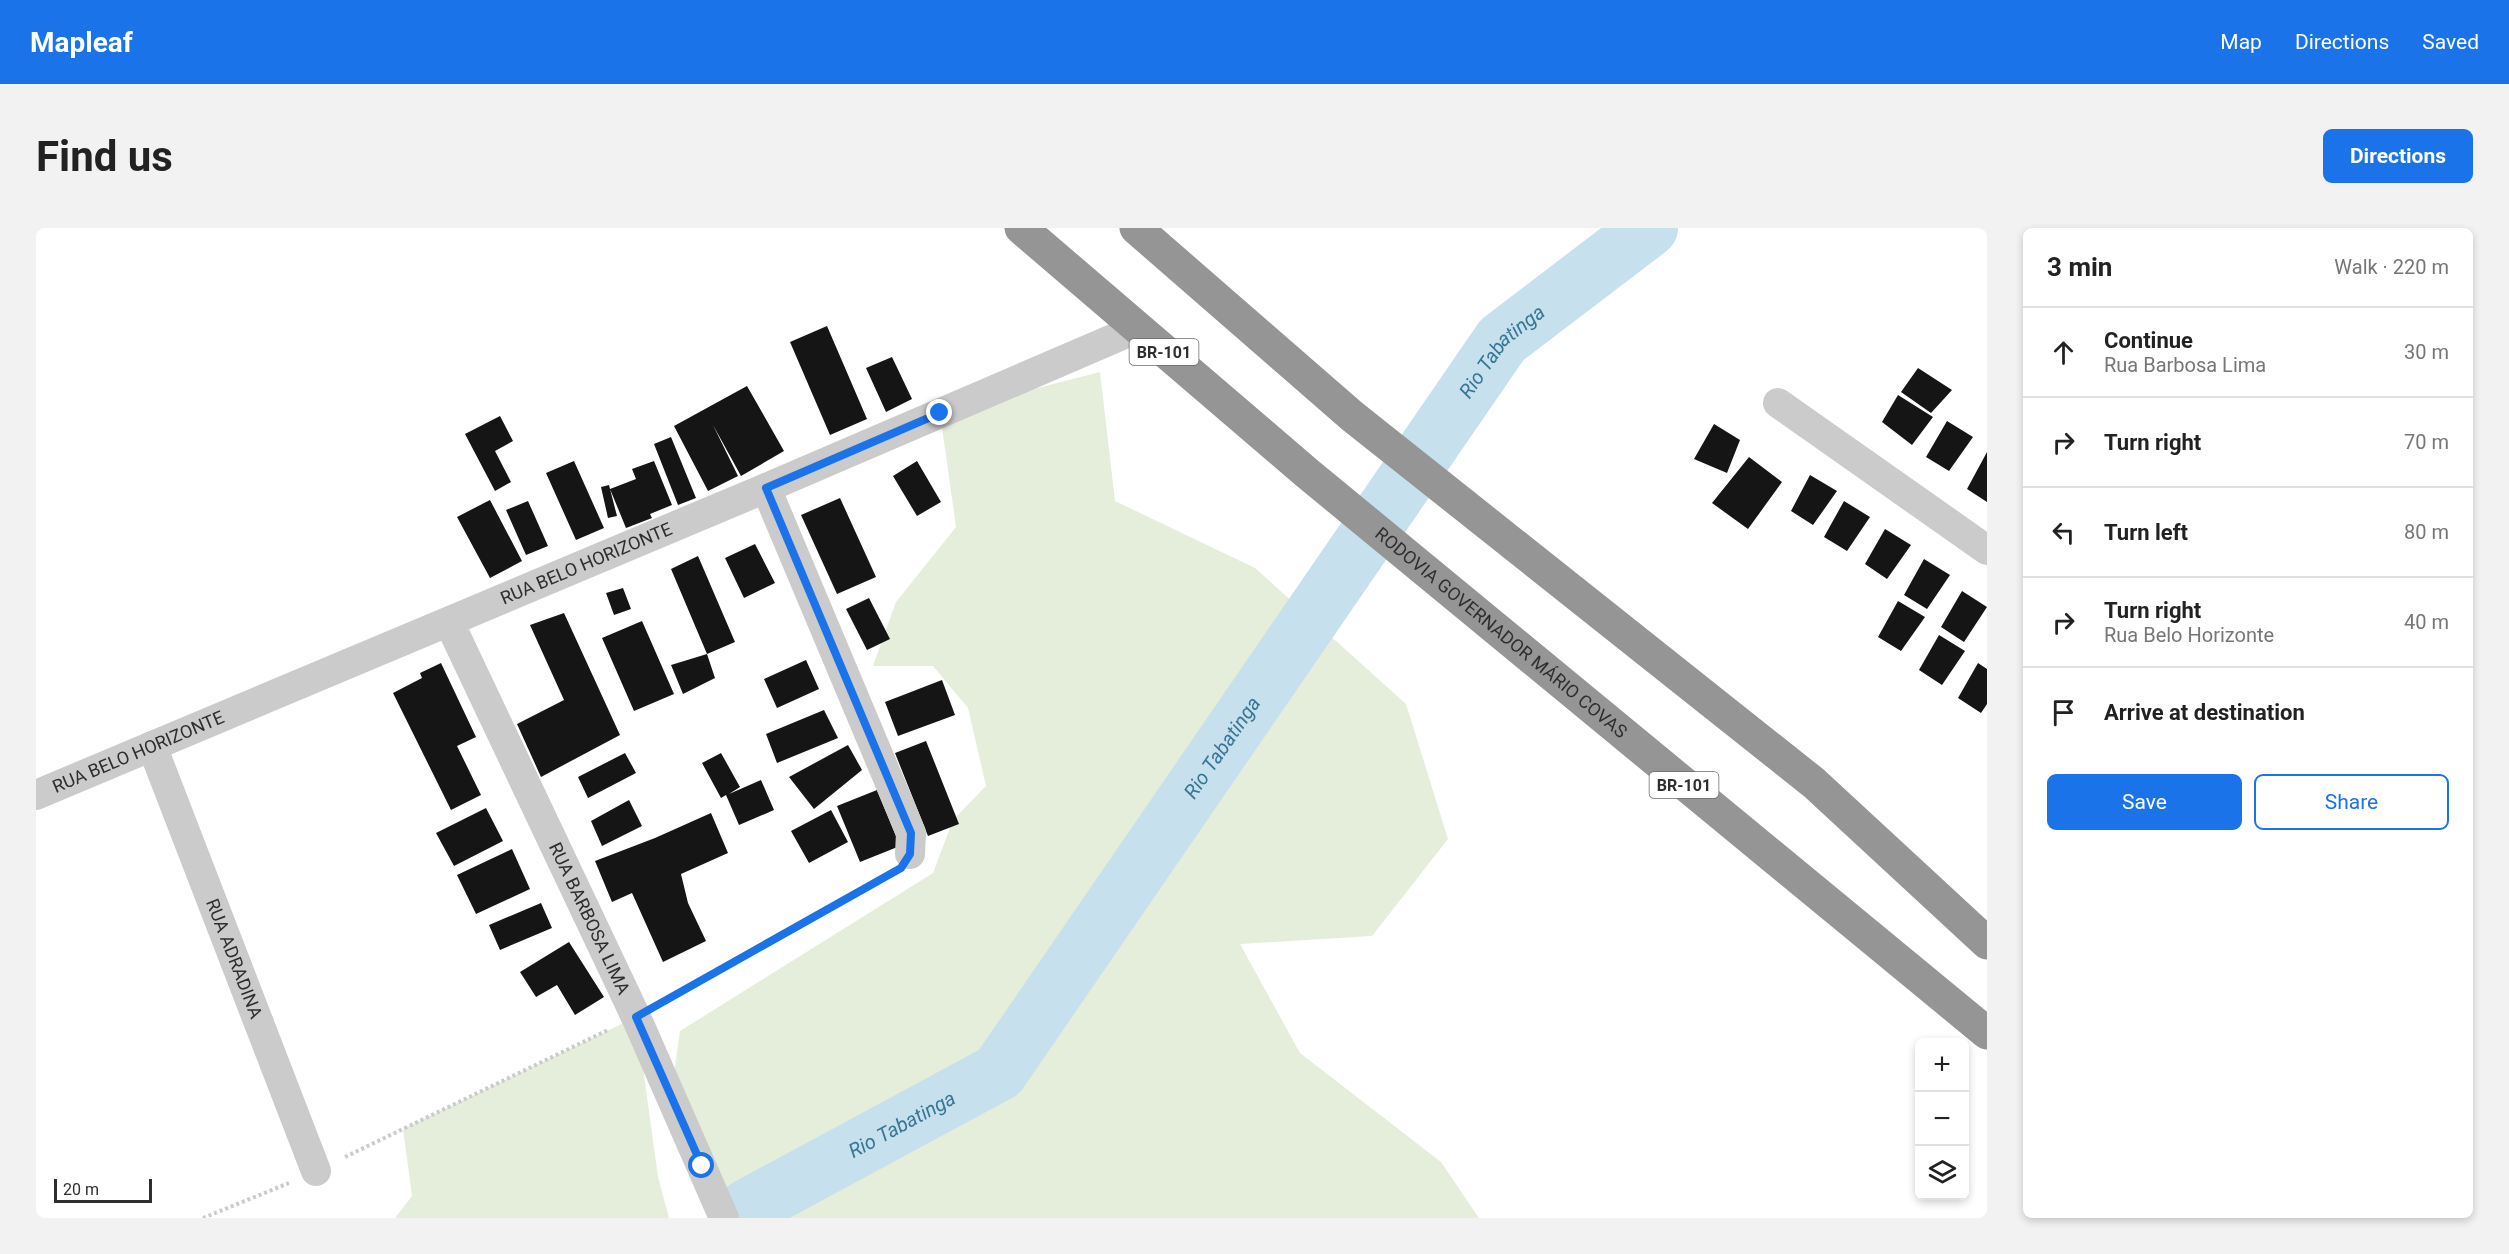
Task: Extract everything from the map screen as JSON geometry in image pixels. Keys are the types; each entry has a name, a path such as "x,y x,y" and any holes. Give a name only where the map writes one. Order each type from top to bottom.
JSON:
{"highway":[{"name":"RODOVIA GOVERNADOR MÁRIO COVAS","path":"1021,228 1136,329 1382,536 1987,1033"},
{"path":"1136,228 1352,416 1814,783 1987,943"}],"street":[{"name":"RUA BELO HORIZONTE","path":"36,795 766,488 1136,329"},
{"path":"1778,403 1987,550"},
{"path":"766,488 911,833 910,854"},
{"name":"RUA BARBOSA LIMA","path":"449,622 636,1017 724,1218"},
{"name":"RUA ADRADINA","path":"152,746 316,1171"}],"path":[{"path":"203,1218 316,1171 636,1017 901,868 910,854"}],"green space":[{"path":"1100,372 1115,501 1255,568 1406,704 1448,839 1372,936 1240,944 1300,1053 1441,1162 1479,1218 723,1218 671,1096 680,1031 933,873 953,820 986,786 968,708 933,666 873,666 896,602 956,527 940,413"},
{"path":"636,1017 658,1177 669,1218 395,1218 412,1196 403,1129"}],"building":[{"path":"827,326 867,419 830,435 790,342"},
{"path":"892,357 912,399 886,412 866,368"},
{"path":"1918,368 1952,390 1931,413 1901,392"},
{"path":"747,386 784,451 741,476 713,425 738,476 708,491 674,426"},
{"path":"1898,395 1933,417 1912,445 1882,422"},
{"path":"500,416 513,441 495,451 511,482 495,491 465,434"},
{"path":"1947,421 1973,437 1949,471 1926,457"},
{"path":"1714,424 1740,440 1727,473 1694,459"},
{"path":"671,437 696,498 678,505 654,444"},
{"path":"1987,452 1987,502 1967,489"},
{"path":"1749,457 1782,482 1748,529 1712,503"},
{"path":"574,461 604,528 576,540 546,473"},
{"path":"654,461 672,505 650,514 652,518 626,528 610,489 636,479 632,469"},
{"path":"917,461 941,502 917,516 893,476"},
{"path":"1810,475 1837,491 1813,525 1791,511"},
{"path":"609,485 617,516 608,518 601,487"},
{"path":"840,498 876,577 837,594 801,515"},
{"path":"490,500 522,561 490,578 457,517"},
{"path":"528,501 548,546 526,555 506,510"},
{"path":"1844,501 1870,517 1847,551 1824,537"},
{"path":"1885,529 1911,545 1887,579 1865,564"},
{"path":"755,544 775,583 744,598 725,558"},
{"path":"698,556 735,642 707,654 671,569"},
{"path":"1924,559 1950,575 1927,609 1904,595"},
{"path":"623,588 631,609 614,615 606,593"},
{"path":"1962,591 1987,607 1964,642 1941,627"},
{"path":"869,598 890,639 867,650 846,609"},
{"path":"1898,601 1925,617 1901,651 1878,637"},
{"path":"564,613 620,735 541,777 517,724 564,700 530,625"},
{"path":"642,621 674,694 634,711 602,638"},
{"path":"1939,635 1965,651 1942,685 1919,670"},
{"path":"707,654 715,678 683,694 671,665"},
{"path":"806,660 819,689 777,708 764,679"},
{"path":"441,663 476,737 457,746 481,795 451,810 393,693 422,678 420,673"},
{"path":"1978,663 1987,669 1987,704 1981,713 1958,698"},
{"path":"942,680 955,715 898,736 885,702"},
{"path":"824,710 838,738 777,763 766,734"},
{"path":"926,741 959,824 928,836 895,753"},
{"path":"848,745 862,770 814,809 789,777"},
{"path":"625,753 636,773 588,798 578,777"},
{"path":"721,753 740,787 729,794 761,780 774,810 739,825 726,795 721,798 702,763"},
{"path":"877,790 900,846 860,862 837,806"},
{"path":"629,800 642,826 602,846 591,821"},
{"path":"486,808 503,841 454,866 436,833"},
{"path":"831,810 848,842 809,863 791,831"},
{"path":"711,813 728,853 681,874 688,903 706,941 663,962 632,893 612,902 595,861"},
{"path":"512,849 530,889 476,914 457,875"},
{"path":"541,903 552,928 500,950 489,925"},
{"path":"569,942 604,997 575,1015 557,985 536,997 520,972"}],"waterway":[{"name":"Rio Tabatinga","path":"747,1208 999,1072 1502,340 1649,228"}],"route":[{"path":"702,1166 636,1017 901,868 910,854 911,833 766,488 940,413"}]}
